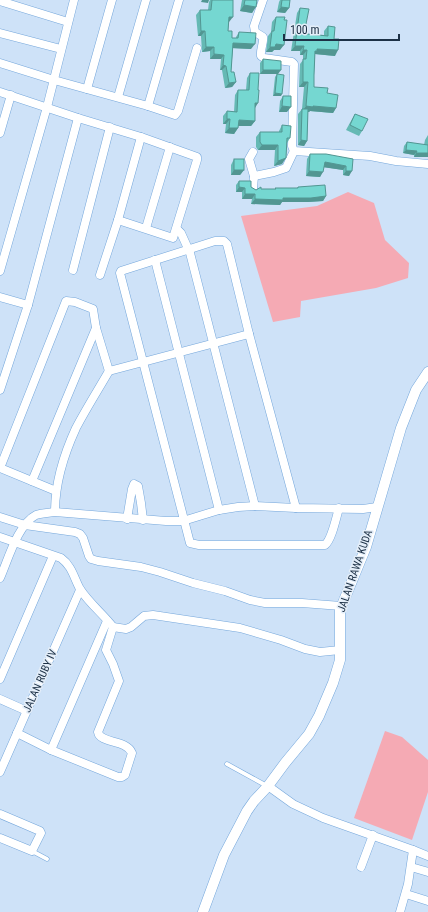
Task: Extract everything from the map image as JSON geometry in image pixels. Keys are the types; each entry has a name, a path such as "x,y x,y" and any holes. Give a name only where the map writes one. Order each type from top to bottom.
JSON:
{"street":[{"path":"0,272 47,107 74,0"},
{"path":"87,89 112,0"},
{"path":"118,97 146,0"},
{"path":"148,106 179,0"},
{"path":"254,176 286,168 294,152 292,146 294,64 292,62 264,58 261,56 263,37 256,32 254,26 263,0"},
{"path":"0,1 68,22"},
{"path":"0,32 61,49"},
{"path":"0,63 54,80 148,106 173,115 177,114 197,48"},
{"path":"0,92 11,94 78,118 141,137 196,157 197,160 173,238 118,220"},
{"path":"0,133 11,94"},
{"path":"0,390 28,305 78,118"},
{"path":"73,270 110,127"},
{"path":"100,276 118,220 141,137"},
{"path":"146,228 170,147"},
{"path":"253,152 249,159 254,176 253,189"},
{"path":"294,152 370,156 396,161 428,164"},
{"path":"177,229 188,249 256,506"},
{"path":"296,508 249,334 228,244 224,241 215,241 121,271 120,273 183,520 190,542 195,545 321,546 328,543 339,508"},
{"path":"154,260 219,510"},
{"path":"0,297 28,305"},
{"path":"56,491 2,470 1,466 66,301 75,302 93,309 96,328 109,371"},
{"path":"32,481 96,328"},
{"path":"55,512 56,491 66,454 74,433 109,371 213,342 249,334"},
{"name":"JALAN RAWA KUDA","path":"202,912 224,855 241,821 254,800 268,786 309,734 319,716 333,683 340,660 339,620 341,606 366,547 401,428 416,390 428,372"},
{"path":"127,519 134,484 138,486 143,520"},
{"path":"0,578 15,542 25,525 37,515 55,512 143,520 183,520 219,510 238,507 256,506 362,509 377,507"},
{"path":"0,517 25,525 80,534 91,559 98,561 141,567 225,591 250,600 265,603 302,603 341,606"},
{"path":"0,537 61,558 66,562 73,572 80,590 112,628"},
{"path":"0,679 53,556"},
{"name":"JALAN RUBY IV","path":"0,772 80,590"},
{"path":"112,628 126,629 144,616 153,615 240,628 305,649 320,652 340,650"},
{"path":"51,750 107,621"},
{"path":"17,733 51,750 118,777 125,775 132,753 130,748 98,734 119,681 116,670 106,650 112,628"},
{"path":"0,699 27,711"},
{"path":"268,786 293,804 323,818 428,856"},
{"path":"0,814 41,832 32,851 0,838"},
{"path":"361,867 373,835"},
{"path":"400,912 406,894 413,850"},
{"path":"411,867 428,872"},
{"path":"406,894 428,901"}],"lane":[{"path":"227,764 268,786"},
{"path":"32,851 47,858"}],"shaded area":[{"path":"348,192 374,203 385,240 409,263 408,278 376,288 301,301 300,317 273,322 241,216 317,206"},
{"path":"385,731 402,737 428,760 428,792 412,840 354,818"}],"building":[{"path":"212,0 233,0 233,17 229,17 228,31 232,31 232,38 238,38 239,32 256,33 255,44 233,43 231,72 234,72 236,82 229,83 226,66 223,65 224,55 214,54 214,47 206,47 205,31 201,31 200,10 211,10"},
{"path":"245,0 257,0 256,7 244,5"},
{"path":"282,0 290,0 289,8 281,7"},
{"path":"300,8 309,9 306,24 307,34 328,36 328,26 335,27 334,39 339,39 338,50 317,49 317,51 315,51 314,87 328,88 327,93 338,95 336,108 306,106 308,82 303,82 303,59 306,59 307,50 303,50 304,46 295,46"},
{"path":"276,17 285,17 284,20 287,20 284,45 276,44 275,47 270,47 272,31 274,31"},
{"path":"263,59 281,61 281,70 263,70"},
{"path":"250,73 259,73 258,103 255,103 255,121 239,120 238,128 229,128 230,119 227,119 227,111 237,112 238,90 249,90"},
{"path":"277,74 284,75 282,94 275,93"},
{"path":"283,96 291,96 291,107 282,106"},
{"path":"302,109 308,109 307,141 301,140"},
{"path":"355,114 368,119 362,131 350,125"},
{"path":"282,125 291,126 290,138 287,138 286,158 278,161 278,145 262,145 260,142 260,132 282,132"},
{"path":"407,142 428,145 428,153 416,153 417,151 406,150"},
{"path":"310,154 326,154 353,159 352,171 346,171 346,166 325,162 323,172 309,171"},
{"path":"234,159 244,159 244,170 234,170"},
{"path":"239,181 251,181 251,187 256,190 261,187 261,189 276,189 275,188 298,188 325,185 326,196 311,198 283,198 283,200 255,199 255,194 245,194 245,188 239,187"}]}
